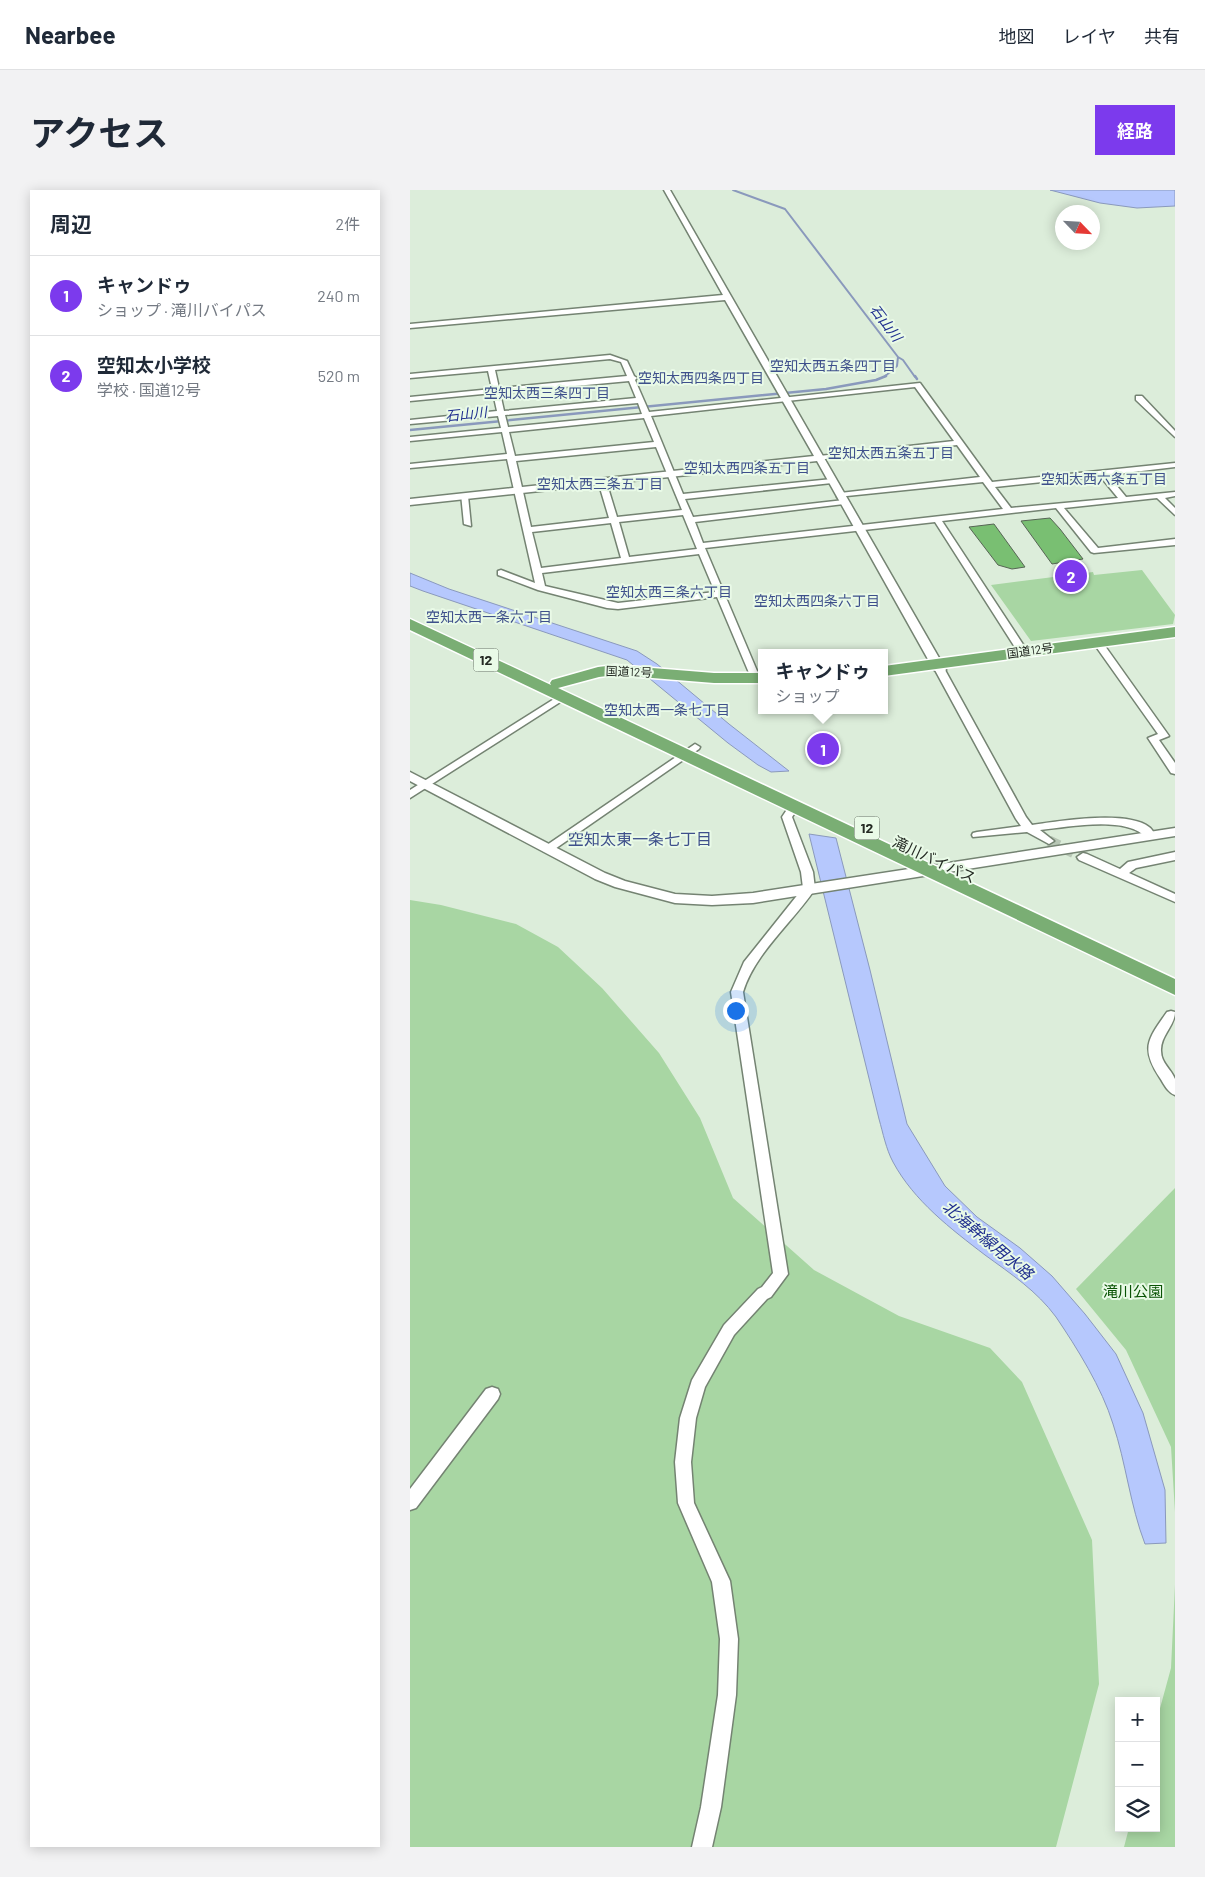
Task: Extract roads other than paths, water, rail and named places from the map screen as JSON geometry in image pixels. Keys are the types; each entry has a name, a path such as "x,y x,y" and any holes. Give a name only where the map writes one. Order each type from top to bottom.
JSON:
{"highway":[{"name":"12","path":"410,614 564,690"},
{"name":"12","path":"410,624 564,690"},
{"name":"国道12号","path":"888,675 1023,652 1175,632"},
{"name":"国道12号","path":"888,671 938,667 1175,638"},
{"name":"国道12号","path":"564,690 606,678 630,674 686,679 758,680"},
{"name":"滝川バイパス","path":"564,690 689,751 950,867 1175,973"},
{"name":"滝川バイパス","path":"689,751 794,807 1175,988"}],"street":[{"path":"667,190 938,667 1021,819 1030,829 1049,841"},
{"path":"410,326 728,298"},
{"path":"410,376 610,358 624,361 633,378 719,594 758,678"},
{"path":"491,368 541,588"},
{"path":"410,400 633,378"},
{"path":"410,422 502,421 917,385 1009,510"},
{"path":"1139,398 1175,434"},
{"path":"410,439 502,421 644,409"},
{"path":"410,502 958,443"},
{"path":"410,466 659,444"},
{"path":"528,530 613,520 688,516 988,482 1175,465"},
{"path":"1102,473 1124,500"},
{"path":"602,481 626,560"},
{"path":"681,497 832,481"},
{"path":"536,571 859,528 1009,510 1175,494"},
{"path":"464,496 468,524"},
{"path":"1159,496 1175,513"},
{"path":"1058,506 1094,550 1097,551 1175,542"},
{"path":"937,519 1023,652"},
{"path":"501,572 541,588 607,605 618,606 719,594"},
{"path":"1102,648 1164,736 1152,738 1175,771"},
{"path":"410,795 564,690"},
{"path":"548,849 689,751"},
{"path":"410,776 548,849 623,886 665,898 719,901 929,871 1175,832"},
{"path":"794,807 787,817 814,888"},
{"path":"977,835 1078,822 1119,822 1133,824 1145,829 1151,836"},
{"path":"1121,874 1132,865 1175,856"},
{"path":"1083,857 1175,898"},
{"path":"702,1847 712,1807 727,1695 729,1640 721,1581 686,1503 683,1462 688,1418 698,1385 730,1330 766,1293 781,1274 737,992 741,976 764,943 814,888"},
{"path":"1171,1015 1156,1038 1153,1049 1159,1066 1175,1090"},
{"path":"410,1502 492,1394"}],"water":[{"path":"1050,190 1175,190 1175,206 1137,208 1100,203"},
{"path":"410,573 449,589 637,651 657,664 789,771 771,772 758,765 728,743 627,660 410,586"},
{"name":"北海幹線用水路","path":"809,834 836,838 907,1124 945,1186 977,1217 1020,1248 1052,1276 1116,1354 1143,1413 1165,1490 1166,1543 1145,1544 1108,1410 1088,1369 1056,1317 1041,1299 1023,1283 959,1235 922,1202 893,1162 879,1119"}],"waterway":[{"name":"石山川","path":"733,190 785,209 898,357"},
{"name":"石山川","path":"884,377 897,366 898,357"},
{"path":"898,357 903,360 915,377"},
{"name":"石山川","path":"410,430 826,389 876,380 884,377"}],"tunnel":[{"path":"1049,841 1083,857"}],"place":[{"name":"空知太小学校","path":"1071,576"},
{"name":"キャンドゥ","path":"823,749"}],"district":[{"name":"空知太西五条四丁目","path":"833,366"},
{"name":"空知太西四条四丁目","path":"701,378"},
{"name":"空知太西三条四丁目","path":"547,393"},
{"name":"空知太西五条五丁目","path":"891,453"},
{"name":"空知太西四条五丁目","path":"747,468"},
{"name":"空知太西六条五丁目","path":"1104,479"},
{"name":"空知太西三条五丁目","path":"600,484"},
{"name":"空知太西三条六丁目","path":"669,592"},
{"name":"空知太西四条六丁目","path":"817,601"},
{"name":"空知太西一条六丁目","path":"489,617"},
{"name":"空知太西一条七丁目","path":"667,710"},
{"name":"空知太東一条七丁目","path":"640,839"}],"park label":[{"name":"滝川公園","path":"1133,1292"}]}
